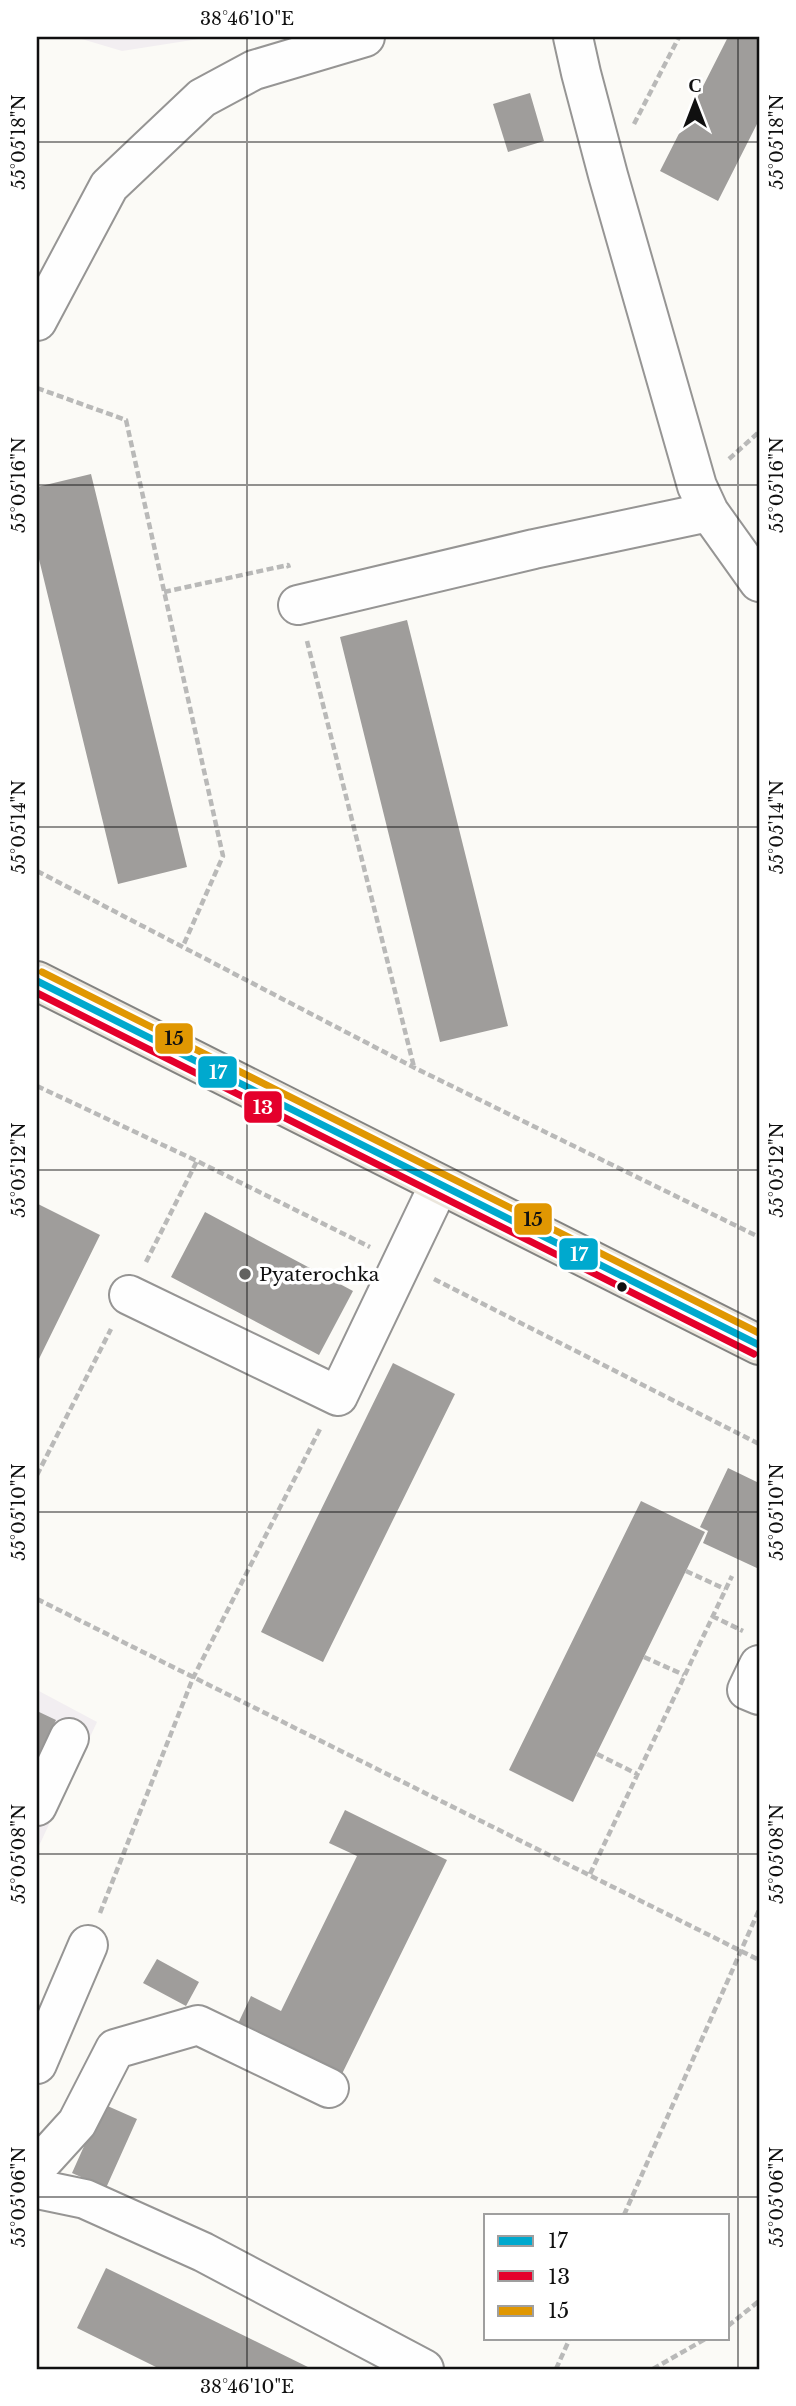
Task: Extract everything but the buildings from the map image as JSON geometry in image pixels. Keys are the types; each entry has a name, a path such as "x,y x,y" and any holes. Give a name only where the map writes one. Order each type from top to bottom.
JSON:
{"main road":[{"path":"37,981 759,1345"}],"street":[{"path":"37,321 109,186 202,98 254,70 365,37"},
{"path":"573,37 608,174 697,486 709,512 759,582"},
{"path":"298,605 521,552 709,512"},
{"path":"129,1295 338,1395 439,1185"},
{"path":"753,1649 747,1690 759,1695"},
{"path":"37,1806 69,1738"},
{"path":"37,2064 88,1945"},
{"path":"37,2167 77,2123 115,2049 198,2025 329,2088"},
{"path":"37,2189 85,2199 203,2252 424,2369"}],"path":[{"path":"608,174 679,37"},
{"path":"37,388 126,421 223,856 183,946"},
{"path":"164,592 288,565 415,1068"},
{"path":"37,871 415,1068 759,1237"},
{"path":"88,1945 192,1678 338,1395"},
{"path":"687,1571 725,1589"},
{"path":"590,1874 732,1576"},
{"path":"37,1599 759,1960"},
{"path":"712,1616 753,1649"},
{"path":"644,1657 684,1675"},
{"path":"597,1754 637,1774"},
{"path":"624,2214 759,1910"},
{"path":"730,2324 759,2301"},
{"path":"556,2369 569,2340"},
{"path":"653,2369 704,2340"}],"shaded area":[{"path":"75,37 205,37 205,38 122,51"},
{"path":"37,1690 97,1722 37,1850"}],"transit line":[{"name":"15","path":"42,972 759,1333"},
{"name":"17","path":"37,981 759,1345"},
{"name":"13","path":"37,993 754,1354"}],"place":[{"name":"Pyaterochka","path":"245,1274"}]}
